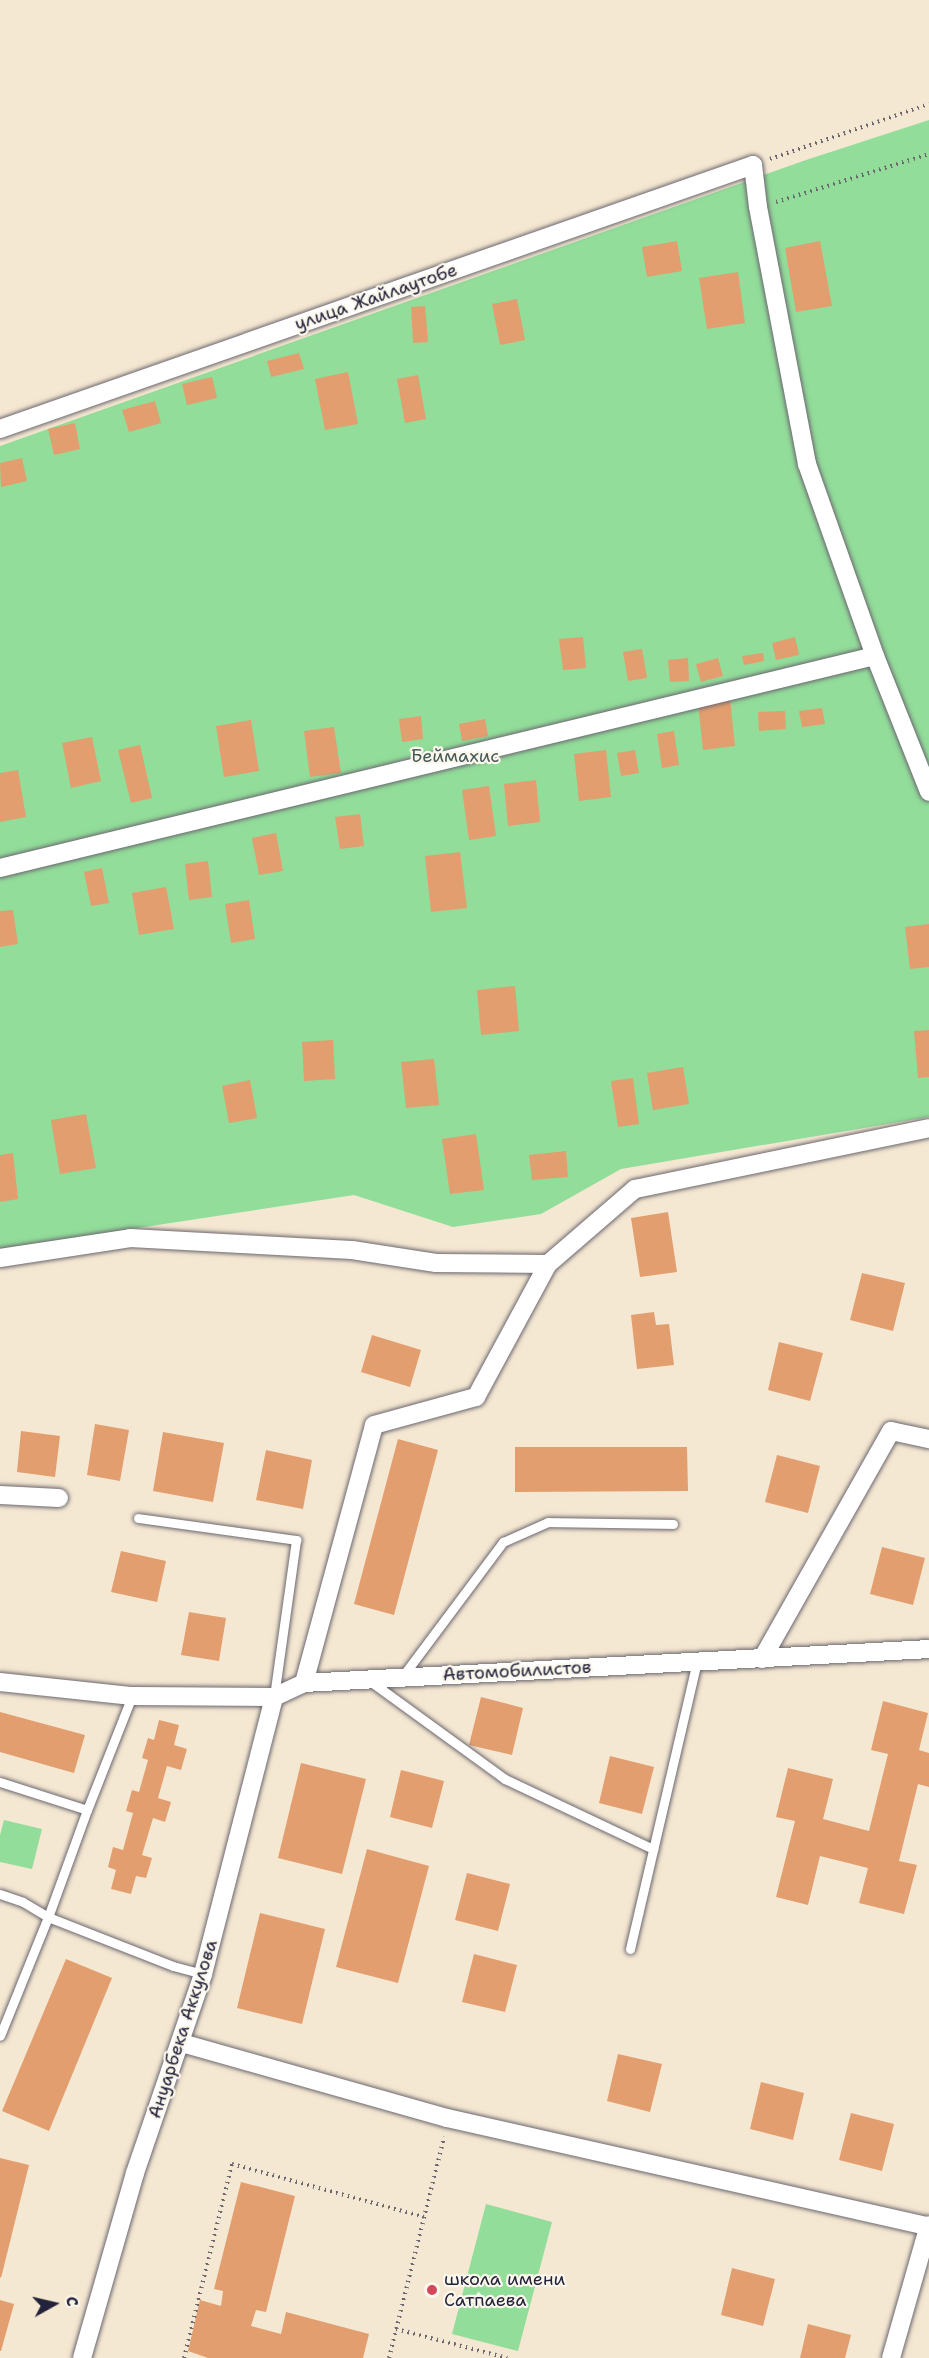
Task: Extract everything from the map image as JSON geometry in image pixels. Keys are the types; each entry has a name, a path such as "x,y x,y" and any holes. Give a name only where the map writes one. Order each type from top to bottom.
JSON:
{"street":[{"path":"753,165 758,207 807,464 875,656 925,771 929,792"},
{"name":"улица Жайлаутобе","path":"0,429 753,165"},
{"path":"0,868 875,656"},
{"path":"304,1683 374,1425 476,1397 548,1264 635,1190 929,1128"},
{"path":"0,1258 130,1238 352,1250 435,1263 548,1264"},
{"path":"762,1659 891,1431 929,1439"},
{"path":"0,1495 60,1498"},
{"name":"Автомобилистов","path":"274,1696 304,1683 929,1649"},
{"path":"0,1682 132,1696 274,1696"},
{"name":"Ануарбека Аккулова","path":"82,2358 135,2173 182,2043 203,1974 274,1696"},
{"path":"182,2043 447,2118 929,2226 891,2358"}],"lane":[{"path":"138,1518 296,1540 274,1696"},
{"path":"402,1677 503,1542 548,1522 673,1524"},
{"path":"630,1949 697,1662"},
{"path":"367,1679 505,1779 653,1849"},
{"path":"0,2036 132,1696"},
{"path":"0,1782 87,1810"},
{"path":"0,1894 23,1902 48,1917 173,1966 203,1974"}],"path":[{"path":"753,165 929,104"},
{"path":"758,207 929,154"},
{"path":"389,2358 447,2118"},
{"path":"184,2358 232,2164 424,2217"},
{"path":"396,2329 507,2358"}],"green space":[{"name":"Беймахис","path":"929,120 929,1117 621,1169 541,1214 453,1227 354,1195 0,1249 0,446 806,160"},
{"path":"4,1820 42,1829 32,1869 0,1862 0,1835"},
{"path":"486,2204 552,2222 518,2351 452,2334"}],"building":[{"path":"677,241 682,271 647,277 642,247"},
{"path":"820,241 832,306 796,312 785,248"},
{"path":"738,272 745,323 707,329 699,278"},
{"path":"517,299 525,340 500,345 492,304"},
{"path":"425,306 428,342 413,343 411,307"},
{"path":"299,353 304,369 271,377 267,361"},
{"path":"348,372 358,424 325,430 315,379"},
{"path":"418,375 426,419 405,423 397,379"},
{"path":"212,377 217,398 187,405 182,384"},
{"path":"155,401 161,423 129,432 122,410"},
{"path":"75,423 80,449 54,455 48,429"},
{"path":"22,458 27,481 1,487 0,463"},
{"path":"583,637 586,668 563,670 559,639"},
{"path":"795,637 799,655 776,660 772,643"},
{"path":"642,649 647,678 628,681 623,652"},
{"path":"763,653 764,661 744,665 742,656"},
{"path":"688,658 689,681 670,682 668,660"},
{"path":"718,658 723,676 701,682 696,664"},
{"path":"730,699 735,746 703,750 698,703"},
{"path":"822,708 825,724 802,727 799,711"},
{"path":"785,711 786,729 759,731 758,712"},
{"path":"421,716 423,739 402,742 399,719"},
{"path":"485,719 488,736 462,741 459,724"},
{"path":"251,720 259,771 224,777 216,726"},
{"path":"334,727 341,773 310,777 304,731"},
{"path":"674,731 679,765 662,768 657,734"},
{"path":"92,737 101,781 71,788 62,743"},
{"path":"140,745 152,798 131,803 118,750"},
{"path":"606,750 611,797 579,801 574,754"},
{"path":"635,750 639,773 621,776 617,753"},
{"path":"18,770 26,817 0,822 0,773"},
{"path":"536,780 540,822 508,826 504,784"},
{"path":"489,786 496,836 469,840 462,790"},
{"path":"360,814 364,846 340,849 335,817"},
{"path":"276,833 283,871 259,875 252,838"},
{"path":"460,852 467,908 431,912 425,856"},
{"path":"208,861 212,897 189,900 185,864"},
{"path":"102,868 109,903 91,906 84,872"},
{"path":"166,887 174,929 139,935 132,893"},
{"path":"249,900 255,939 231,943 225,904"},
{"path":"13,910 18,944 0,947 0,911"},
{"path":"929,924 929,967 910,969 905,927"},
{"path":"515,986 519,1031 481,1035 477,990"},
{"path":"929,1030 929,1077 918,1078 914,1031"},
{"path":"333,1040 335,1079 304,1081 302,1042"},
{"path":"434,1059 439,1105 406,1108 401,1062"},
{"path":"683,1067 689,1104 653,1110 647,1073"},
{"path":"633,1078 639,1124 618,1127 611,1081"},
{"path":"250,1080 257,1118 229,1123 222,1086"},
{"path":"86,1114 96,1168 60,1174 51,1120"},
{"path":"476,1134 484,1190 450,1194 442,1139"},
{"path":"566,1151 568,1177 532,1180 529,1155"},
{"path":"13,1153 18,1199 0,1202 0,1155"},
{"path":"668,1212 677,1272 640,1277 631,1218"},
{"path":"862,1273 905,1283 893,1331 850,1320"},
{"path":"654,1312 656,1325 669,1324 674,1365 637,1369 631,1315"},
{"path":"372,1335 421,1350 410,1387 361,1372"},
{"path":"779,1342 823,1353 810,1401 768,1390"},
{"path":"95,1424 129,1430 120,1481 87,1475"},
{"path":"21,1431 60,1436 55,1477 17,1472"},
{"path":"163,1432 224,1443 213,1502 153,1491"},
{"path":"398,1439 438,1450 394,1615 354,1604"},
{"path":"515,1447 687,1447 688,1491 515,1492"},
{"path":"266,1450 312,1460 303,1509 256,1500"},
{"path":"777,1455 820,1466 808,1513 765,1502"},
{"path":"882,1547 925,1558 913,1605 870,1594"},
{"path":"121,1551 166,1561 157,1602 111,1592"},
{"path":"189,1612 226,1618 219,1661 181,1655"},
{"path":"481,1697 523,1708 512,1755 469,1745"},
{"path":"883,1701 928,1713 919,1750 929,1753 929,1787 918,1784 899,1861 917,1865 904,1914 859,1903 868,1868 820,1856 808,1905 776,1897 795,1821 776,1817 788,1768 833,1779 823,1819 869,1831 888,1754 871,1750"},
{"path":"0,1712 85,1735 74,1773 0,1752"},
{"path":"159,1720 179,1725 174,1745 187,1749 181,1770 167,1766 158,1798 171,1802 165,1822 153,1818 142,1855 152,1858 146,1878 136,1876 131,1894 111,1889 116,1870 108,1867 113,1847 123,1850 133,1813 126,1811 132,1790 139,1792 148,1760 142,1758 148,1738 154,1740"},
{"path":"610,1756 654,1767 642,1814 599,1803"},
{"path":"301,1763 366,1779 342,1874 278,1858"},
{"path":"401,1770 444,1781 432,1828 390,1817"},
{"path":"367,1849 429,1866 398,1983 336,1967"},
{"path":"467,1873 510,1884 498,1931 455,1920"},
{"path":"260,1913 325,1929 302,2024 237,2008"},
{"path":"474,1954 517,1965 505,2012 462,2002"},
{"path":"66,1959 112,1978 49,2131 2,2111"},
{"path":"618,2054 662,2064 650,2112 607,2101"},
{"path":"761,2082 804,2093 793,2140 750,2129"},
{"path":"851,2113 894,2124 882,2171 839,2160"},
{"path":"0,2158 29,2165 1,2278 0,2277"},
{"path":"241,2182 295,2196 266,2312 256,2310 251,2326 281,2334 286,2312 369,2334 363,2358 208,2358 188,2351 200,2300 221,2306 223,2291 214,2289"},
{"path":"732,2268 775,2279 763,2326 721,2315"},
{"path":"0,2300 14,2304 1,2351 0,2351"},
{"path":"808,2324 851,2335 845,2358 800,2358"}],"place":[{"name":"школа имени Сатпаева","path":"432,2290"}]}
